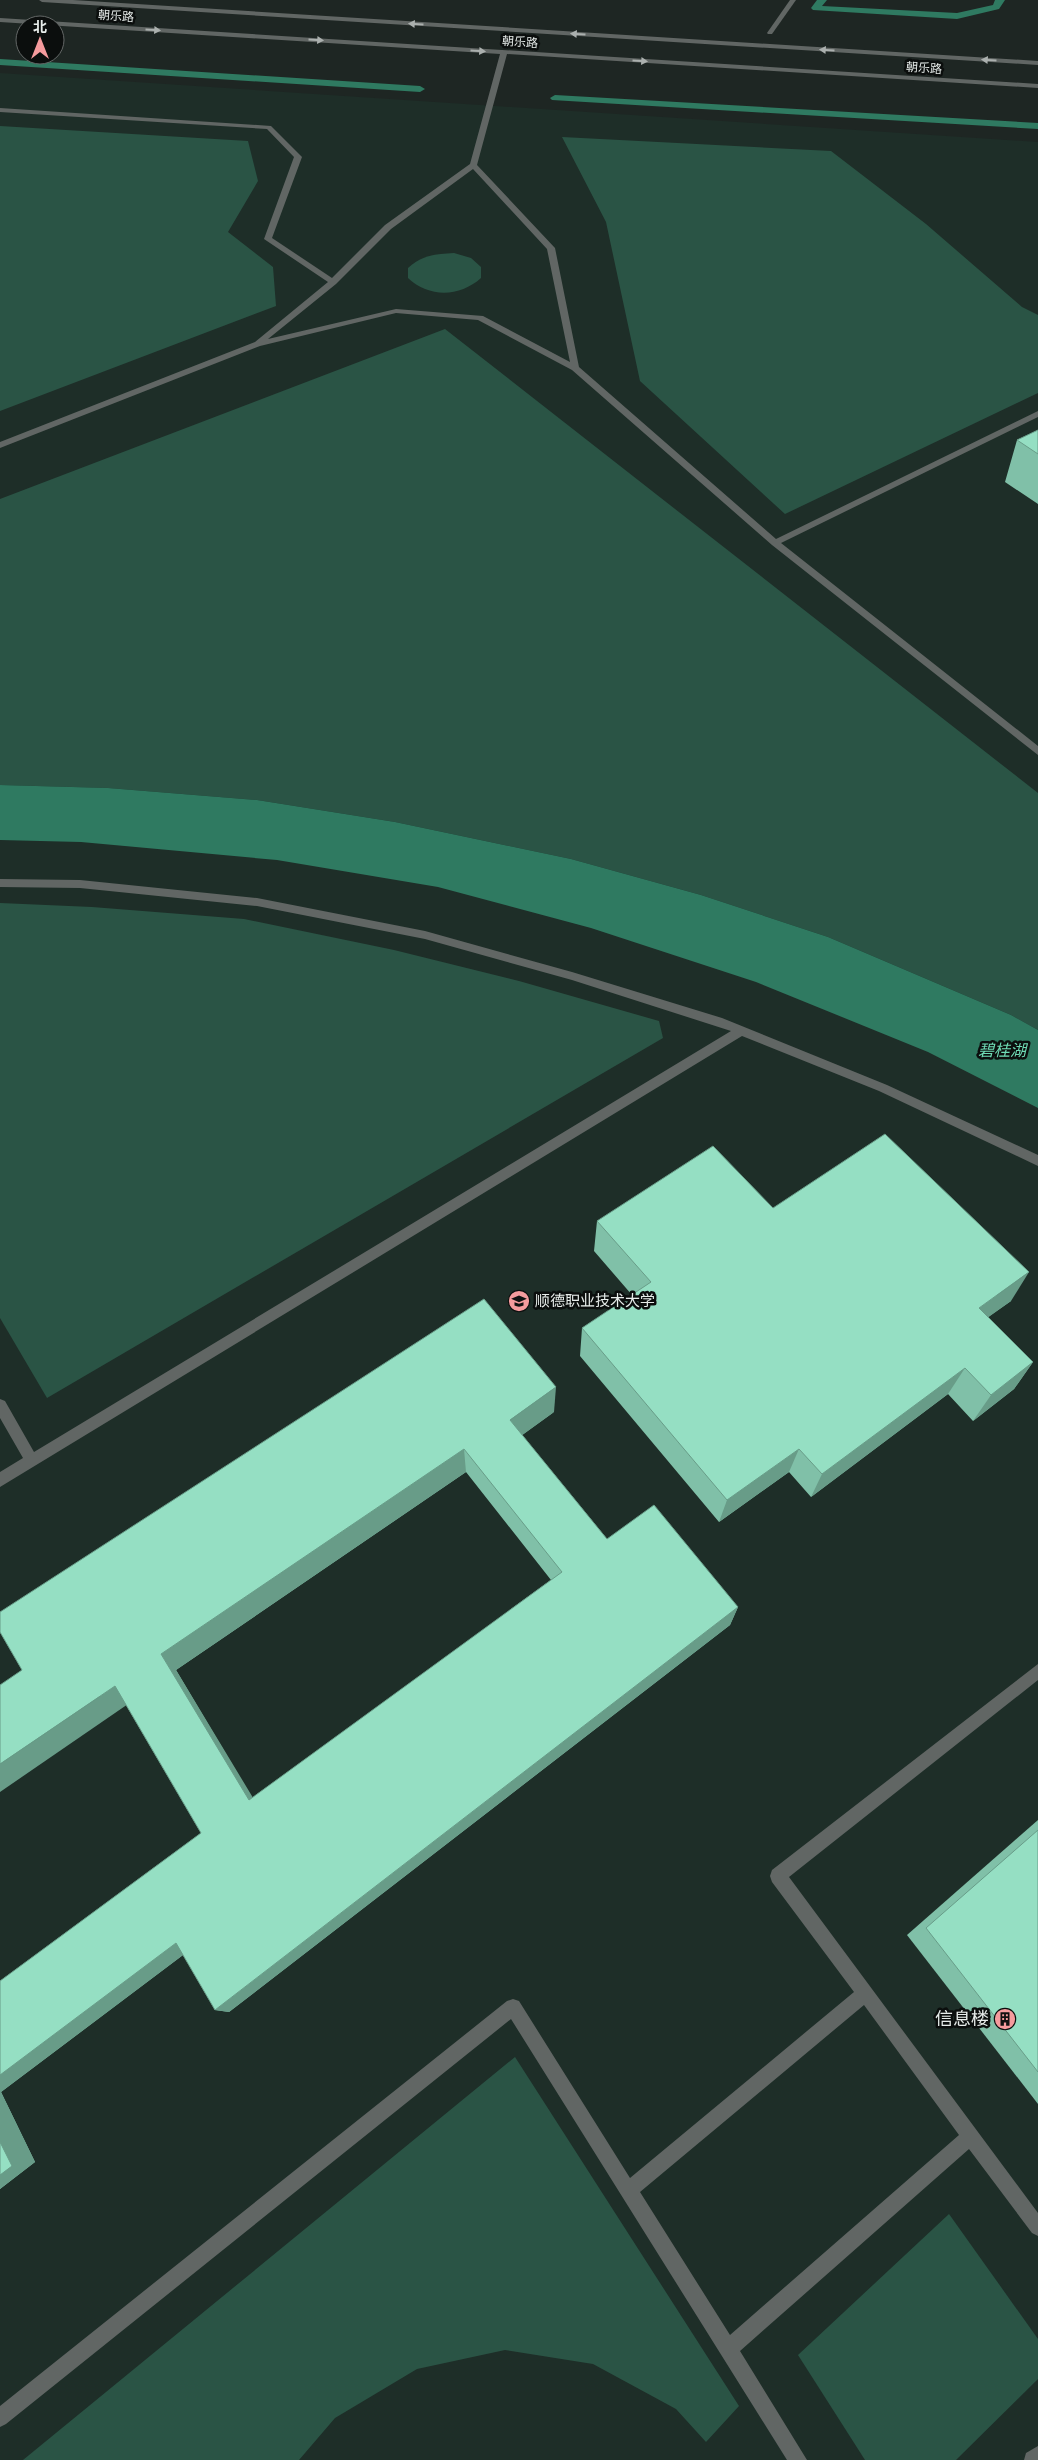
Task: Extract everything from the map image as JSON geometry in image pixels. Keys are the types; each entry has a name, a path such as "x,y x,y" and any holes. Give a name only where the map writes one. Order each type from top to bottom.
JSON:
{"street":[{"name":"朝乐路","path":"42,0 1038,63"},
{"path":"770,33 793,0"},
{"name":"朝乐路","path":"0,20 1038,86"},
{"path":"257,344 333,282 388,227 473,165 504,52"},
{"path":"0,110 269,127 298,158 268,238 333,282"},
{"path":"473,165 552,248 575,368"},
{"path":"0,445 257,344 396,311 480,318 575,368 774,542 1038,751"},
{"path":"774,542 1038,414"},
{"path":"0,883 80,884 256,902 416,934 572,976 718,1021 884,1088 1038,1161"},
{"path":"0,1480 742,1030"},
{"path":"0,1405 32,1460"},
{"path":"1038,1671 778,1876 1038,2226"},
{"path":"629,2190 865,1994"},
{"path":"0,2418 513,2007 730,2348 798,2460"},
{"path":"730,2348 971,2136"},
{"path":"1033,2460 1038,2455"}],"shaded area":[{"name":"顺德职业技术大学","path":"0,73 1038,142 1038,2460 0,2460"},
{"path":"0,126 248,141 258,181 228,232 273,267 276,306 0,411"},
{"path":"562,137 831,151 926,224 1022,307 1038,315 1038,393 785,514 640,381 606,222"},
{"path":"454,253 471,258 481,267 481,278 464,289 444,293 425,289 416,285 408,278 408,268 418,260 435,255"},
{"path":"445,329 1038,793 1038,1030 1011,1015 828,937 701,895 571,859 395,822 257,800 108,788 0,785 0,499"},
{"path":"0,903 92,907 244,919 394,950 519,981 659,1021 663,1038 47,1398 0,1318"},
{"path":"515,2057 739,2406 706,2442 676,2409 593,2364 505,2350 417,2369 335,2418 299,2460 23,2460"},
{"path":"949,2214 1038,2339 1038,2379 956,2460 865,2460 798,2355"}],"water":[{"name":"碧桂湖","path":"0,785 108,788 257,800 395,822 571,859 701,895 828,937 1011,1015 1038,1030 1038,1108 928,1052 756,982 591,928 438,887 277,860 81,842 0,840"}],"building":[{"path":"1038,430 1038,454 1017,440"},
{"path":"885,1134 1029,1272 979,1308 1033,1362 991,1395 965,1368 822,1474 799,1449 727,1500 582,1328 651,1282 597,1221 713,1146 773,1208"},
{"path":"484,1299 556,1387 510,1420 607,1539 654,1505 738,1607 215,2010 176,1943 0,2075 0,1981 201,1833 115,1686 0,1764 0,1685 22,1670 0,1632 0,1612","holes":["464,1449 562,1572 249,1800 161,1654"]},
{"name":"信息楼","path":"1038,1830 1038,2072 926,1928"},
{"path":"0,2142 12,2166 0,2175"}],"waterway":[{"path":"822,0 816,8 957,16 996,7 1000,0"},
{"path":"0,62 420,89"},
{"path":"555,98 1038,126"}],"place":[{"name":"顺德职业技术大学","path":"519,1301"},
{"name":"信息楼","path":"1005,2019"}]}
